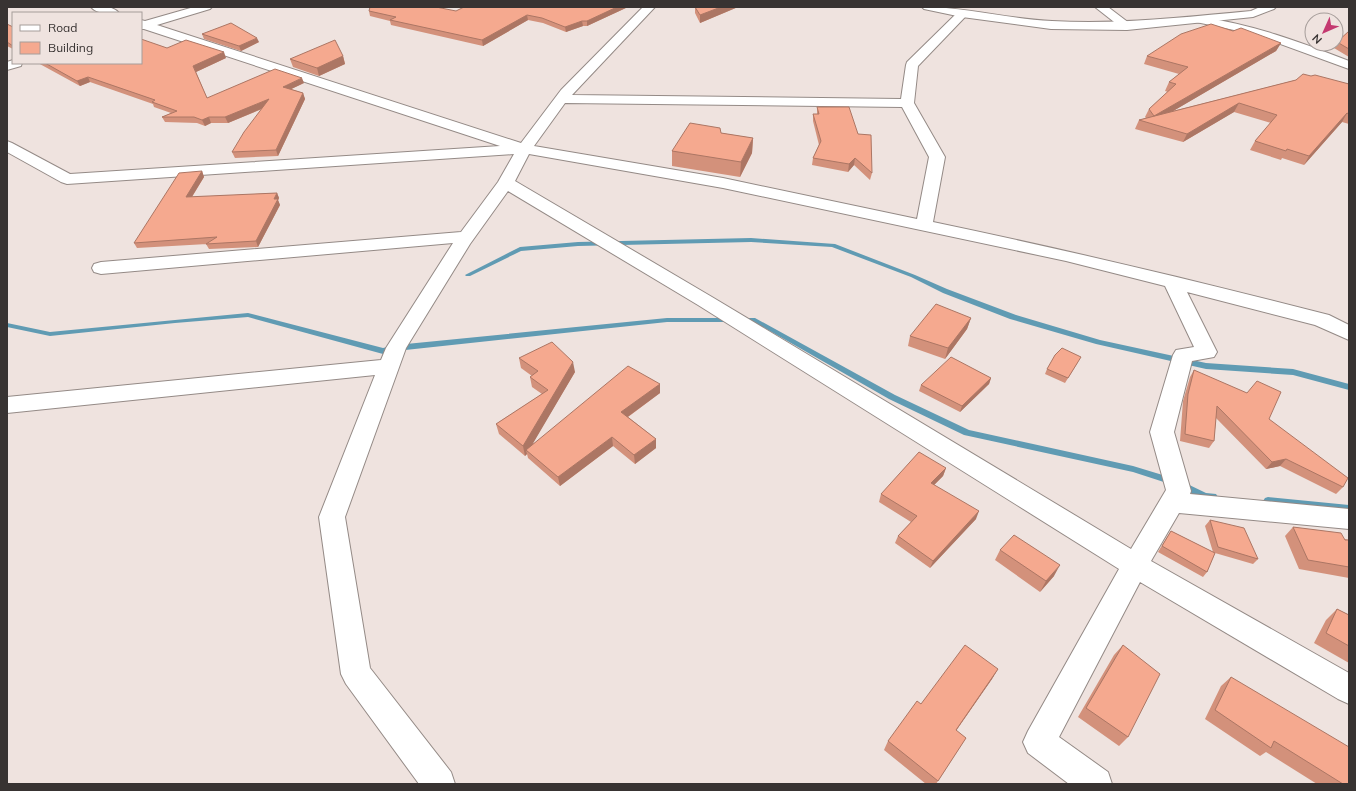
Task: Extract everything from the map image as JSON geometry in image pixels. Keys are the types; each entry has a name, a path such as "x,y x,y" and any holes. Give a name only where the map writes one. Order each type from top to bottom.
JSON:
{"street":[{"path":"98,7 110,12"},
{"path":"142,25 206,7"},
{"path":"440,784 356,674 332,517 396,348 466,237 506,183 524,149 562,99 649,7"},
{"path":"928,7 962,14 1051,25 1127,26 1253,14 1270,7"},
{"path":"1100,7 1127,26"},
{"path":"924,225 937,157 907,102 912,65 962,14"},
{"path":"1253,14 1252,18 1255,22 1280,39"},
{"path":"1200,20 1237,25 1280,39 1349,65"},
{"path":"142,25 524,149 723,183 1067,256 1322,320 1349,333"},
{"path":"562,99 907,102"},
{"path":"7,146 67,179 524,149"},
{"path":"506,183 705,302 1135,565 1349,689"},
{"path":"101,268 466,237"},
{"path":"1096,784 1039,742 1135,565 1178,492 1162,432 1183,355 1207,352 1172,282"},
{"path":"7,405 390,366"},
{"path":"1172,502 1349,519"}],"building":[{"path":"370,7 436,7 456,11 464,7 617,7 587,21 582,21 565,27 542,18 527,15 482,40 390,20 396,17 369,11"},
{"path":"695,7 721,7 700,15"},
{"path":"231,23 257,38 239,46 202,34"},
{"path":"7,24 12,26 12,45 7,42"},
{"path":"1211,24 1233,31 1241,28 1281,43 1154,116 1149,109 1176,84 1169,82 1188,67 1147,56 1181,34"},
{"path":"1349,31 1349,49 1344,46 1344,36"},
{"path":"142,39 167,48 186,40 224,52 193,66 207,98 275,69 302,78 283,87 303,93 276,150 232,152 244,132 269,99 225,117 209,117 202,120 194,117 162,117 177,111 152,102 155,100 88,77 77,81 47,64 142,64"},
{"path":"335,40 343,56 317,68 290,59"},
{"path":"1303,74 1311,76 1315,75 1349,84 1349,114 1347,113 1309,156 1287,149 1286,151 1255,141 1277,115 1239,103 1187,134 1139,120 1296,80"},
{"path":"817,107 849,107 858,134 871,135 872,173 855,158 849,164 813,158 821,141 813,114 819,114"},
{"path":"690,123 720,128 721,133 753,138 741,162 672,151"},
{"path":"202,171 186,197 277,193 274,199 278,199 256,241 206,244 217,237 134,243 179,173"},
{"path":"936,304 971,318 948,348 910,336"},
{"path":"552,342 573,362 523,446 496,424 548,390 530,377 538,371 519,358"},
{"path":"1062,348 1081,357 1068,378 1047,369 1055,355"},
{"path":"951,357 991,378 962,406 921,385"},
{"path":"628,366 660,384 621,412 656,439 634,455 612,437 558,477 526,450"},
{"path":"1194,370 1247,393 1257,381 1281,392 1269,419 1348,478 1343,487 1286,459 1272,462 1217,406 1214,441 1185,434 1188,394"},
{"path":"919,452 946,468 931,483 979,511 933,561 898,536 917,516 881,494"},
{"path":"1210,520 1244,528 1258,559 1218,547"},
{"path":"1293,527 1341,533 1345,540 1349,540 1349,567 1308,560"},
{"path":"1171,531 1215,553 1207,572 1162,546"},
{"path":"1014,535 1060,565 1046,581 1000,550"},
{"path":"1337,609 1349,615 1349,646 1326,633"},
{"path":"965,645 998,669 956,730 966,738 938,781 888,741 917,701 921,704"},
{"path":"1123,645 1160,674 1128,737 1086,708"},
{"path":"1231,677 1349,747 1349,784 1343,784 1274,741 1271,748 1215,710"}],"waterway":[{"path":"468,275 520,249 578,244 751,240 833,245 1013,317 1099,342 1206,366 1293,372 1349,387"},
{"path":"7,325 50,334 248,315 383,351 396,348 667,320 755,320 892,397 967,433 1133,469 1176,482 1205,496 1213,497"},
{"path":"1268,501 1349,509"}]}
